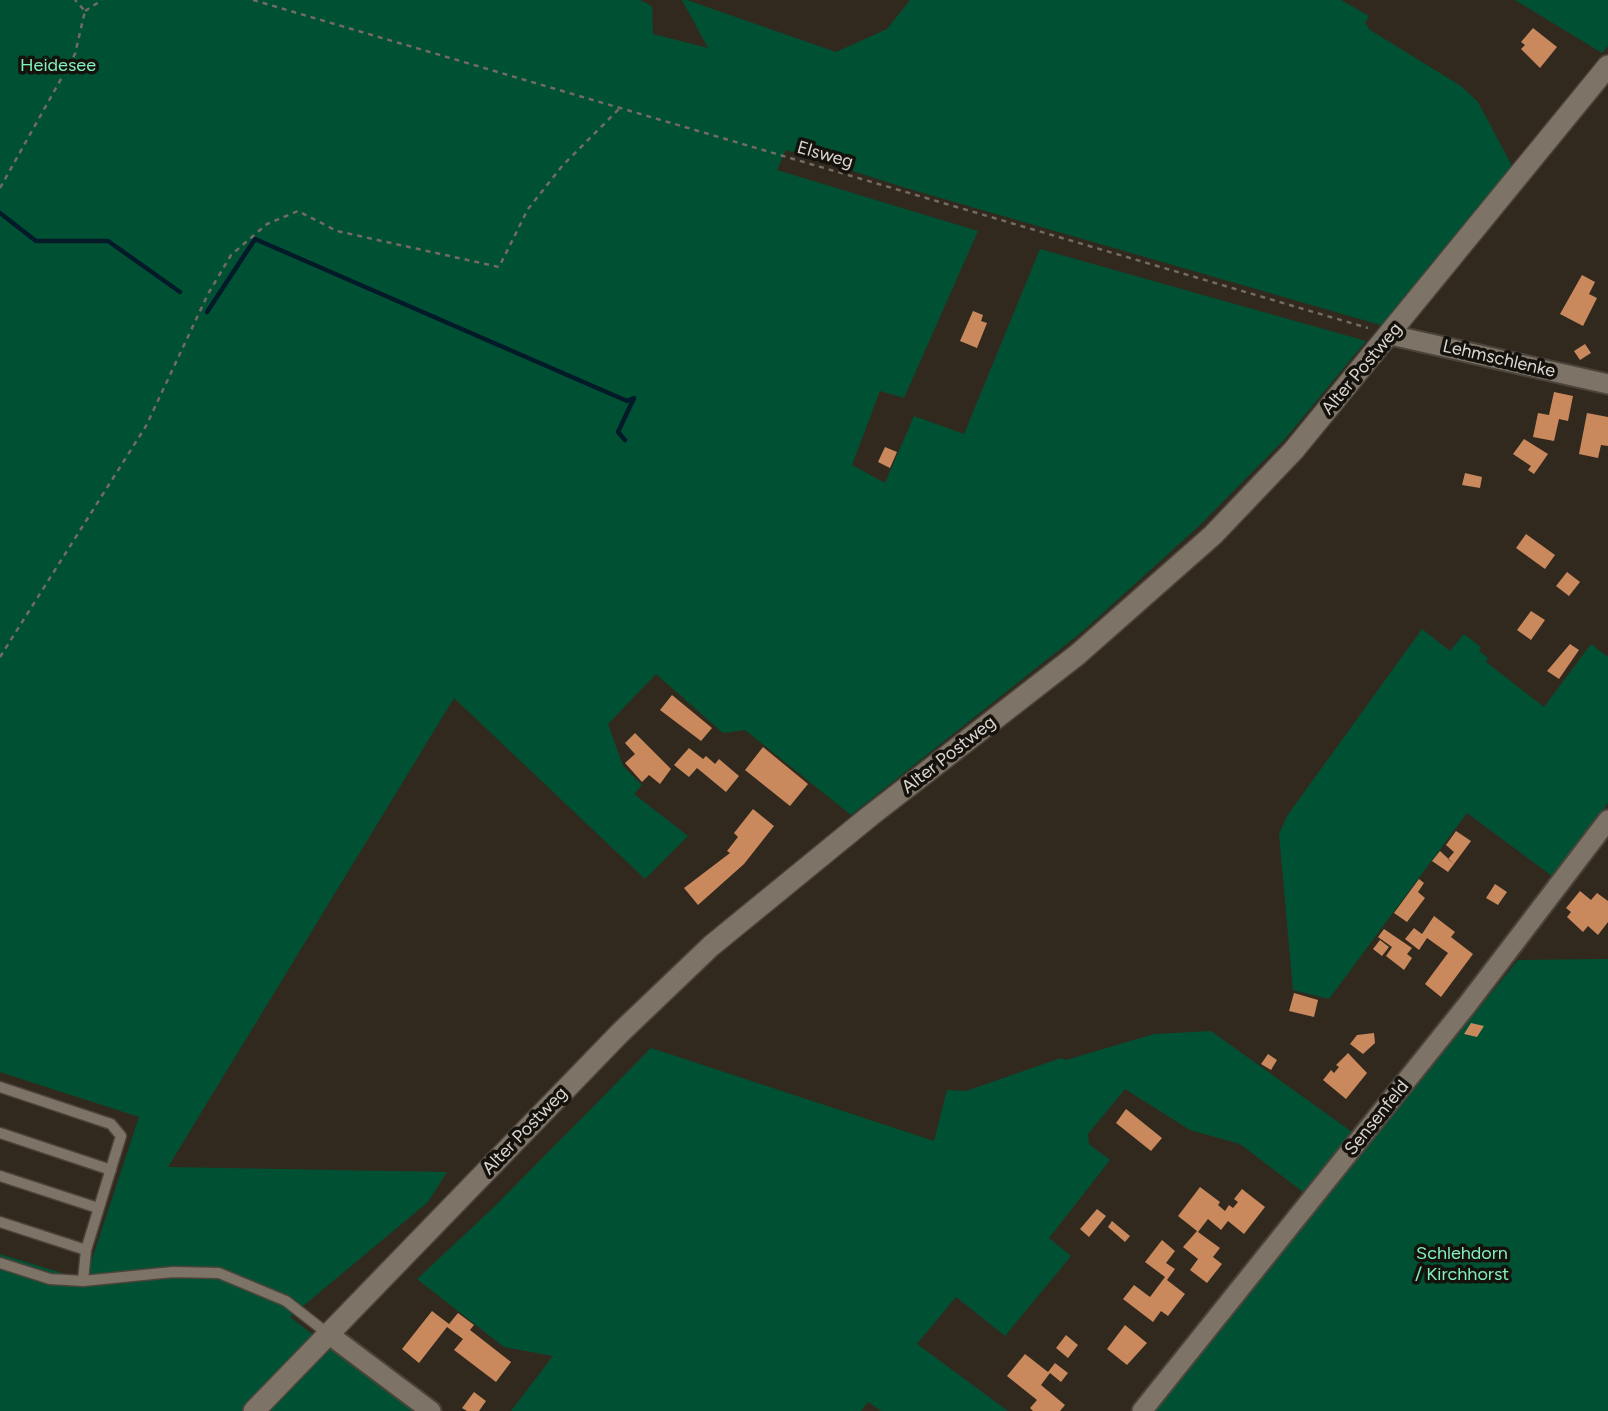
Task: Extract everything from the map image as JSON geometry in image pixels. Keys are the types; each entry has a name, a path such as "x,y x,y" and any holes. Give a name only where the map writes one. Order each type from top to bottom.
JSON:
{"main road":[{"name":"Alter Postweg","path":"254,1411 621,1032 711,946 839,841 1077,655 1194,553 1294,450 1391,335 1608,66"}],"street":[{"name":"Lehmschlenke","path":"1391,335 1608,384"},
{"name":"Sensenfeld","path":"1142,1411 1476,995 1608,820"},
{"path":"327,1333 430,1411"}],"lane":[{"path":"0,1087 111,1124 121,1136 86,1250 83,1281"},
{"path":"0,1133 111,1170"},
{"path":"0,1176 98,1208"},
{"path":"0,1223 86,1250"},
{"path":"0,1263 50,1279 83,1281 173,1272 219,1273 286,1301 327,1333"}],"path":[{"path":"75,0 85,11"},
{"path":"0,188 71,64 85,11 102,0"},
{"name":"Elsweg","path":"253,0 1391,335"},
{"path":"0,657 146,425 208,295 232,255 267,224 298,211 337,231 499,267 528,209 563,166 620,108"}],"green space":[{"name":"Heidesee","path":"0,0 640,0 652,6 653,34 708,48 682,0 687,0 836,52 887,29 910,0 1341,0 1369,16 1365,23 1370,30 1461,86 1478,102 1512,166 1384,326 906,188 786,150 777,170 978,231 904,398 880,391 852,465 885,483 914,416 964,434 1040,249 1366,341 1285,439 1199,526 1083,631 851,815 745,730 723,733 656,674 608,724 623,766 642,785 634,794 688,836 645,879 454,698 168,1167 447,1172 428,1202 290,1317 413,1411 0,1411 0,1254 85,1280 139,1117 0,1072"},
{"path":"1515,0 1608,0 1608,46 1602,53"},
{"path":"1422,629 1450,651 1464,634 1481,647 1479,651 1488,658 1486,662 1544,707 1591,644 1608,657 1608,803 1552,876 1467,813 1329,999 1293,990 1279,834 1287,816"},
{"name":"Schlehdorn / Kirchhorst","path":"1608,959 1608,1411 1154,1411 1518,960"},
{"path":"1211,1031 1352,1132 1303,1192 1240,1144 1190,1130 1125,1089 1088,1134 1089,1144 1110,1160 1049,1238 1071,1256 1005,1336 956,1297 917,1344 1008,1411 881,1411 868,1402 861,1411 511,1411 553,1356 504,1347 417,1279 492,1209 651,1048 934,1141 947,1090 966,1091 1061,1058 1066,1060 1154,1034"}],"building":[{"path":"1533,28 1557,47 1540,68 1521,49 1525,45 1521,42"},
{"path":"1582,275 1595,282 1589,294 1597,298 1583,326 1560,314"},
{"path":"973,311 983,315 981,321 987,323 977,348 960,341"},
{"path":"1585,344 1591,353 1580,360 1574,351"},
{"path":"1554,392 1573,396 1568,421 1559,419 1554,441 1533,437 1538,413 1549,415"},
{"path":"1587,413 1608,417 1608,446 1601,445 1598,458 1579,454"},
{"path":"1524,439 1548,454 1534,474 1528,470 1531,466 1513,454"},
{"path":"885,447 897,452 890,468 878,462"},
{"path":"1465,473 1482,477 1480,488 1462,485"},
{"path":"1526,534 1555,555 1545,569 1516,548"},
{"path":"1567,572 1580,582 1569,596 1556,586"},
{"path":"1531,611 1545,620 1531,640 1517,630"},
{"path":"1570,644 1579,650 1559,679 1547,671"},
{"path":"672,695 712,728 701,741 660,710"},
{"path":"635,733 671,769 660,784 649,775 642,782 625,763 635,754 625,743"},
{"path":"763,747 808,784 790,806 745,770"},
{"path":"689,748 715,764 719,759 739,776 726,792 697,768 689,777 674,765"},
{"path":"753,809 774,826 744,864 698,905 684,888 730,853 727,851 738,837 734,833"},
{"path":"1456,831 1471,841 1454,864 1448,859 1454,852 1446,845"},
{"path":"1440,851 1454,864 1448,872 1432,861"},
{"path":"1419,879 1424,883 1418,892 1425,898 1407,922 1394,913"},
{"path":"1495,884 1507,892 1498,905 1486,898"},
{"path":"1580,891 1591,900 1597,893 1608,901 1608,922 1598,935 1588,926 1583,932 1567,917 1571,912 1566,908"},
{"path":"1434,916 1455,932 1451,937 1473,954 1441,997 1425,984 1448,953 1427,938 1419,950 1405,939 1414,928 1422,934"},
{"path":"1384,929 1412,948 1407,954 1412,958 1404,970 1386,956 1392,947 1378,937"},
{"path":"1380,940 1389,947 1382,956 1373,949"},
{"path":"1294,993 1318,1000 1314,1017 1289,1011"},
{"path":"1471,1023 1484,1026 1477,1037 1464,1034"},
{"path":"1374,1033 1375,1043 1363,1054 1350,1044 1357,1035"},
{"path":"1348,1053 1367,1073 1346,1099 1323,1080 1331,1070 1334,1073 1339,1067 1336,1065"},
{"path":"1268,1054 1277,1060 1271,1070 1261,1064"},
{"path":"1126,1109 1162,1138 1151,1151 1116,1123"},
{"path":"1200,1187 1220,1202 1218,1205 1225,1211 1229,1205 1233,1208 1238,1202 1234,1199 1242,1189 1265,1207 1244,1234 1228,1221 1221,1230 1208,1219 1198,1232 1220,1248 1213,1257 1222,1264 1207,1283 1190,1270 1198,1259 1183,1247 1197,1231 1178,1216"},
{"path":"1097,1209 1106,1216 1089,1237 1080,1229"},
{"path":"1112,1221 1130,1236 1125,1242 1108,1227"},
{"path":"1162,1240 1175,1251 1166,1263 1175,1269 1167,1280 1185,1294 1168,1316 1161,1311 1153,1322 1123,1299 1134,1285 1150,1297 1165,1277 1145,1262"},
{"path":"432,1311 449,1324 458,1313 474,1325 470,1330 511,1362 496,1382 454,1350 463,1339 447,1327 419,1363 402,1349"},
{"path":"1125,1325 1147,1343 1127,1365 1107,1349"},
{"path":"1066,1335 1078,1345 1068,1358 1056,1348"},
{"path":"1025,1354 1048,1372 1055,1363 1068,1373 1061,1382 1050,1373 1041,1385 1065,1405 1060,1411 1033,1411 1030,1408 1037,1400 1007,1376"},
{"path":"474,1392 486,1401 479,1411 467,1411 462,1408"}],"waterway":[{"path":"0,213 36,241 108,241 180,292"},
{"path":"207,312 255,239 627,401 634,398 618,432 625,440"}]}
